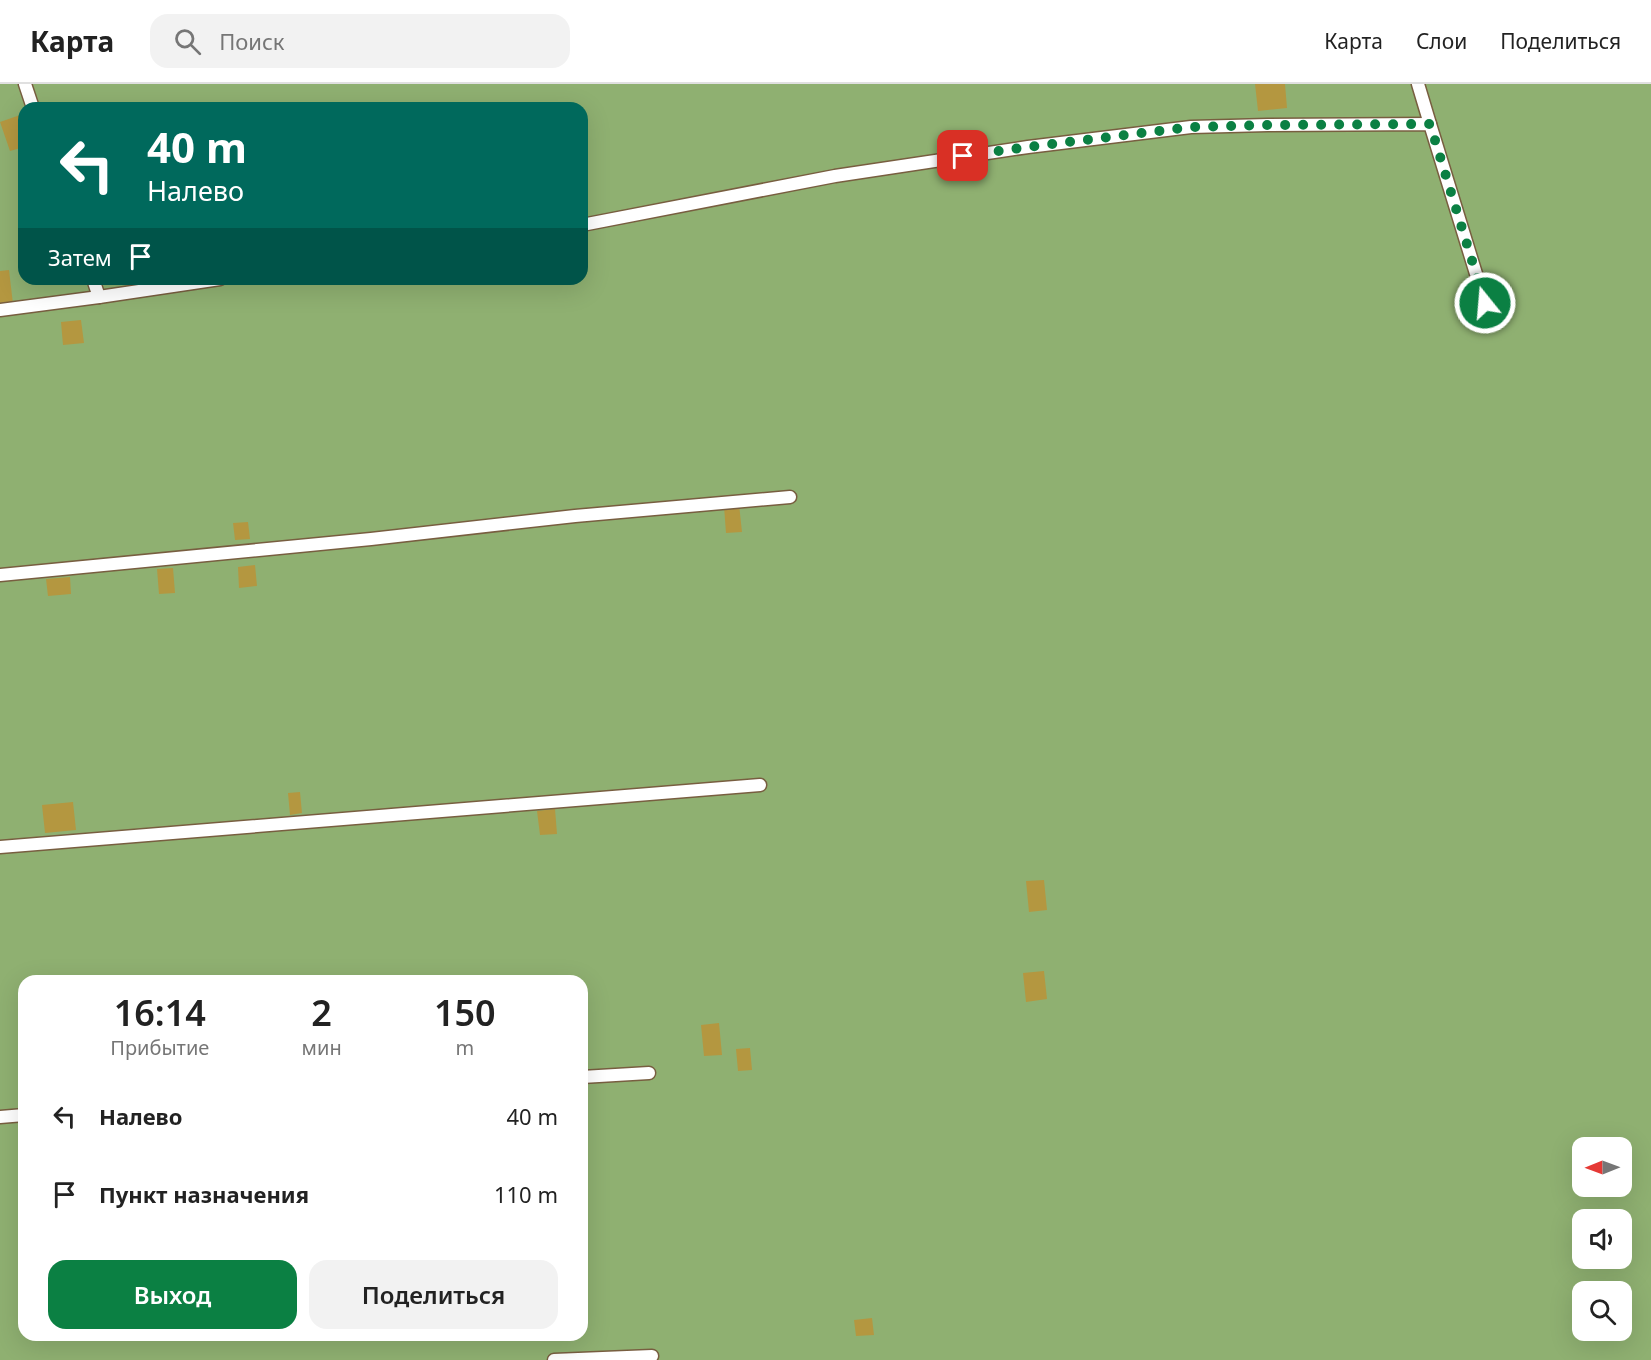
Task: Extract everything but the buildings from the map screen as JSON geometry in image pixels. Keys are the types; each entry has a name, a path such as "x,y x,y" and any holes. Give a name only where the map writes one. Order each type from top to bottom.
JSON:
{"lane":[{"path":"25,84 31,102"},
{"path":"1418,84 1485,303"},
{"path":"588,224 835,176 1028,147 1191,127 1430,124"},
{"path":"95,285 99,297"},
{"path":"0,310 180,285"},
{"path":"0,575 360,540 575,516 790,497"},
{"path":"0,848 760,785"},
{"path":"588,1077 649,1073"},
{"path":"0,1117 18,1116"},
{"path":"554,1360 652,1356"}],"green space":[{"path":"0,84 1651,84 1651,1360 0,1360"}],"route":[{"path":"963,156 1191,127 1430,124 1485,303"}]}
